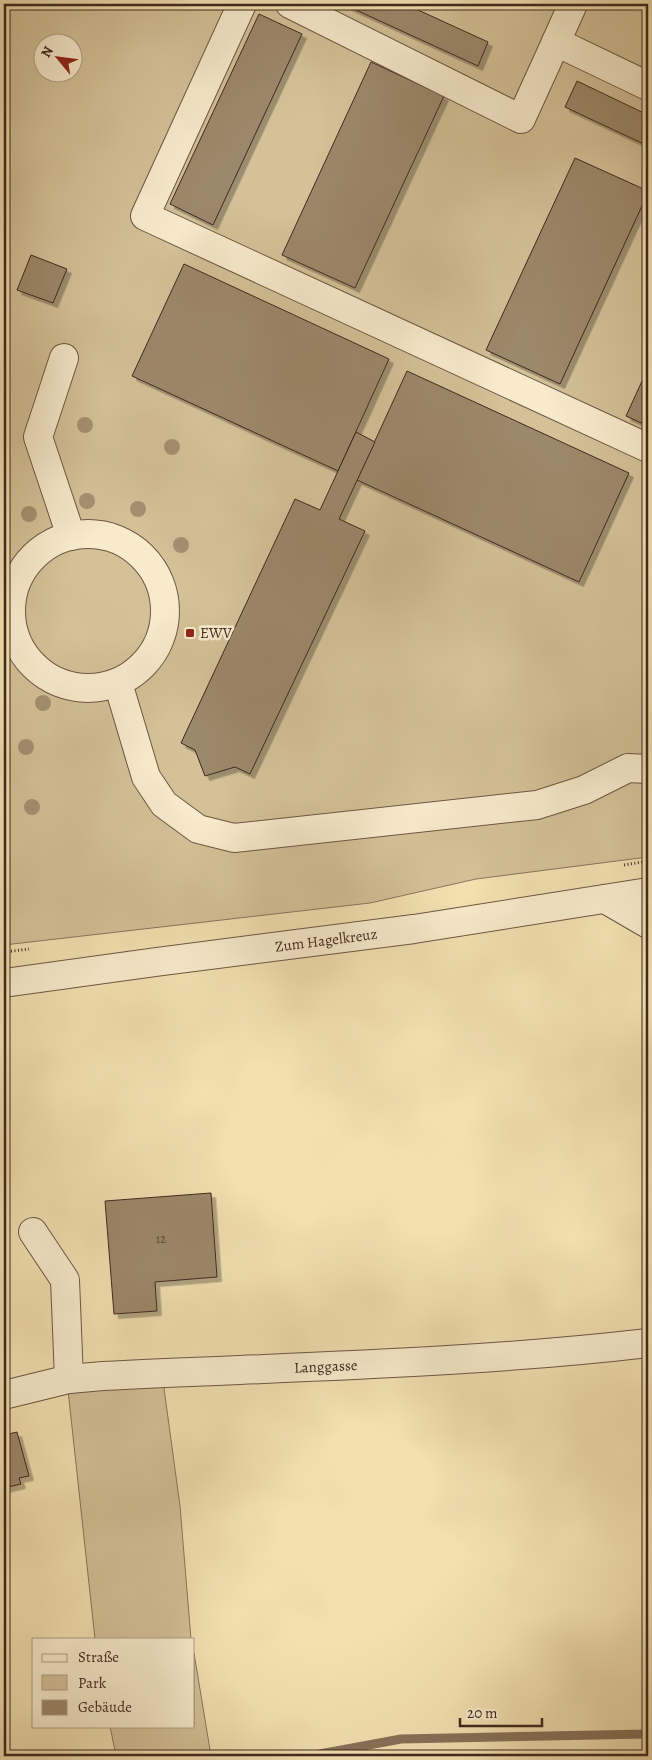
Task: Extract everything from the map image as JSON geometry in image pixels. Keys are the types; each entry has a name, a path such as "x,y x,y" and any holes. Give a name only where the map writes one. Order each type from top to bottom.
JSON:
{"street":[{"path":"242,4 146,216 648,448"},
{"path":"290,4 521,119 573,4"},
{"path":"556,42 648,86"},
{"path":"64,358 38,437 71,536"},
{"path":"94,534 116,539 136,550 152,567 162,588 165,610 162,633 153,654 137,671 118,683 97,689 75,688 50,680 31,664 20,650 13,634 11,621 12,596 20,574 36,553 53,542 71,536 94,534"},
{"path":"118,683 146,777 164,804 198,829 234,838 537,805 584,790 628,768 648,769"},
{"name":"Zum Hagelkreuz","path":"4,983 414,929 648,892"},
{"path":"605,899 648,924"},
{"path":"33,1232 65,1280 70,1379"},
{"name":"Langgasse","path":"4,1395 70,1379 103,1376 322,1367 557,1353 648,1343"}],"green space":[{"path":"4,4 648,4 648,857 476,879 370,903 4,945"},
{"path":"163,1381 180,1506 191,1638 95,1638 68,1390"},
{"path":"195,1659 211,1756 116,1756 110,1728 195,1728"}],"building":[{"path":"343,4 405,4 488,42 478,66"},
{"path":"259,14 302,34 213,225 170,204"},
{"path":"371,62 444,96 355,288 282,255"},
{"path":"577,81 648,115 648,146 565,107"},
{"path":"575,158 648,191 648,193 560,384 486,350"},
{"path":"31,255 67,269 53,303 17,290"},
{"path":"184,264 389,359 338,471 132,376"},
{"path":"648,368 648,426 626,416"},
{"path":"407,371 629,473 579,582 357,480"},
{"path":"356,432 375,442 339,519 365,531 250,774 235,767 205,776 195,750 181,743 295,499 320,510"},
{"path":"211,1193 217,1277 155,1282 157,1311 114,1314 105,1201"},
{"path":"17,1432 29,1476 19,1478 21,1484 4,1488 4,1435"}],"waterway":[{"path":"309,1756 401,1739 648,1734"}],"place":[{"name":"EWV","path":"190,633"}]}
